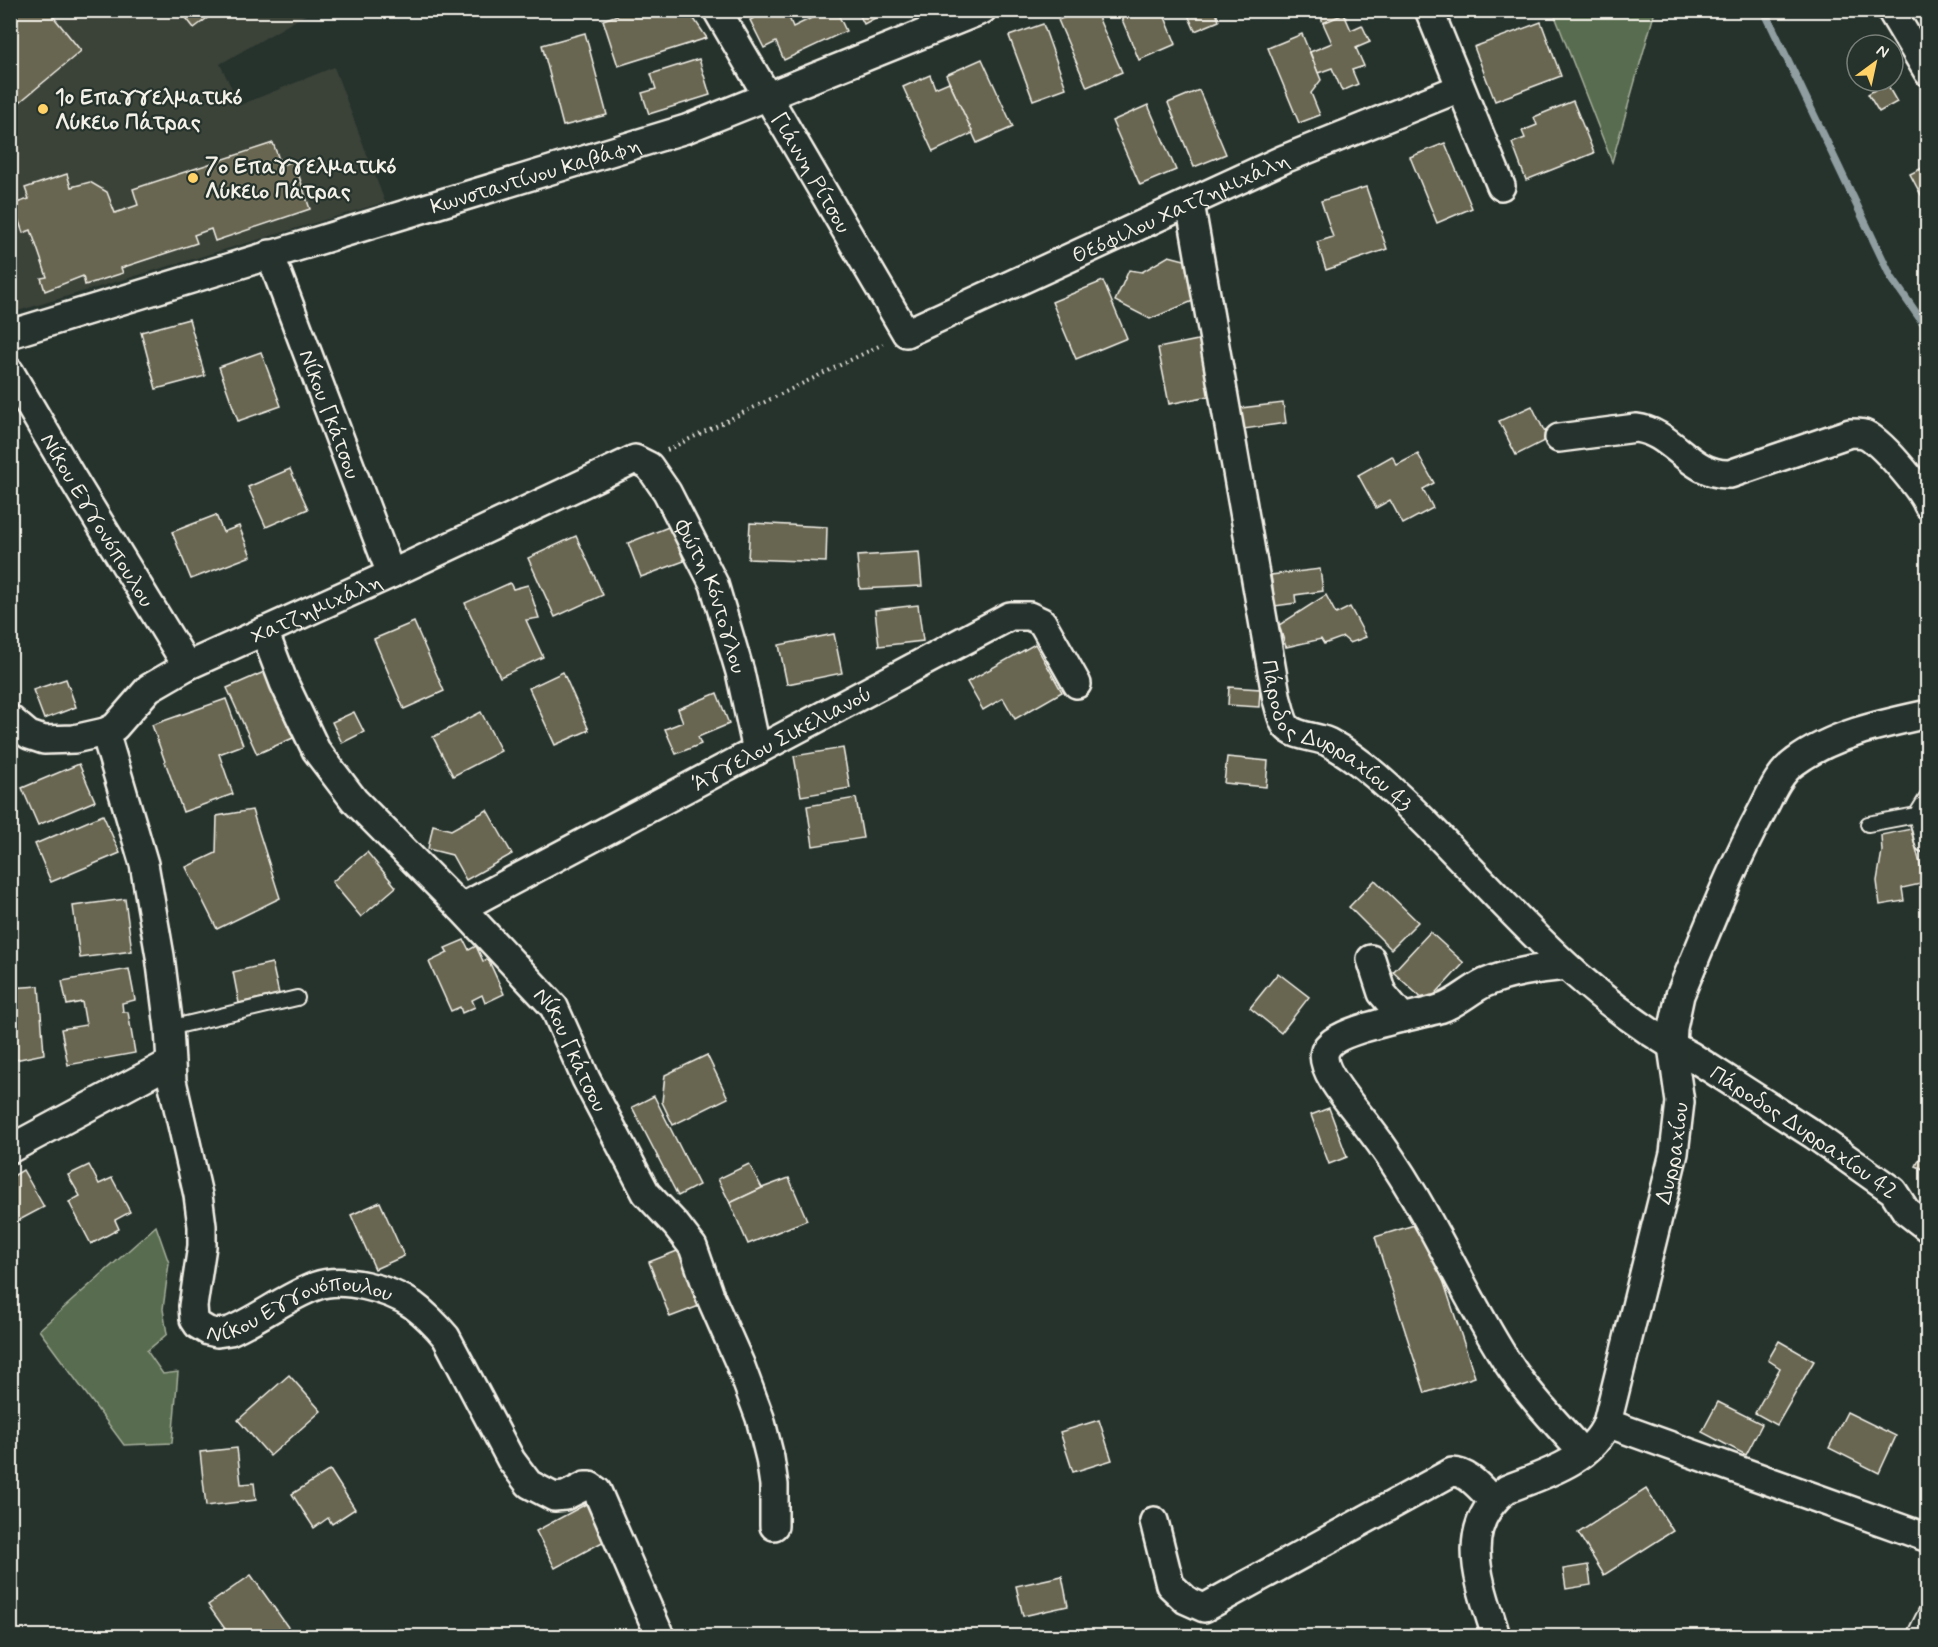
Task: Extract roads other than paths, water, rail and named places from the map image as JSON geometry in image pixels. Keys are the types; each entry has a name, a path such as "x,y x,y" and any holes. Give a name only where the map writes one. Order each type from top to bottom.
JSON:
{"street":[{"name":"Γιάννη Ρίτσου","path":"717,10 906,333"},
{"path":"1429,10 1501,186"},
{"path":"1891,10 1924,59"},
{"name":"Κωνσταντίνου Καβάφη","path":"10,334 686,129 972,12"},
{"name":"Θεόφιλου Χατζημιχάλη","path":"906,333 1316,146 1460,88"},
{"name":"Πάροδος Δυρραχίου 43","path":"1190,203 1277,700 1287,728 1322,740 1341,750 1376,776 1565,966 1608,1001 1672,1046"},
{"name":"Νίκου Γκάτσου","path":"270,254 392,574"},
{"name":"Νίκου Εγγονόπουλου","path":"10,372 187,666"},
{"path":"1559,438 1636,428 1646,429 1659,435 1695,464 1708,471 1730,474 1850,433 1863,434 1872,439 1919,488 1928,505"},
{"name":"Χατζημιχάλη","path":"10,718 29,735 44,740 68,739 105,732 116,726 149,688 187,666 638,460"},
{"name":"Φώτη Κόντογλου","path":"638,460 649,466 667,492 714,584 740,672 758,750"},
{"name":"Άγγελου Σικελιανού","path":"461,908 1010,616 1029,616 1042,622 1077,684"},
{"name":"Νίκου Γκάτσου","path":"264,631 284,683 316,750 354,800 461,908 554,1007 586,1079 646,1193 693,1247 710,1296 740,1364 760,1418 774,1485 774,1526"},
{"name":"Δυρραχίου","path":"1496,1636 1477,1573 1476,1536 1483,1518 1507,1489 1567,1463 1583,1453 1603,1433 1607,1423 1674,1153 1680,1102 1672,1046 1674,1020 1680,995 1744,843 1783,774 1793,763 1826,744 1883,723 1928,714"},
{"name":"Νίκου Εγγονόπουλου","path":"105,732 144,864 160,956 174,1094 193,1166 201,1209 202,1246 193,1306 194,1319 204,1330 212,1333 230,1331 297,1295 333,1281 362,1285 398,1297 411,1304 436,1325 446,1337 511,1460 529,1484 554,1497 565,1496 585,1486 590,1486 597,1491 660,1636"},
{"path":"1371,959 1382,993 1403,1018"},
{"path":"1565,966 1524,970 1485,984 1443,1008 1370,1026 1339,1037 1326,1048 1324,1054 1326,1064 1340,1090 1371,1129 1417,1201 1506,1361 1583,1453"},
{"name":"Πάροδος Δυρραχίου 42","path":"1672,1046 1775,1109 1888,1187 1897,1194 1906,1211 1928,1228"},
{"path":"10,1149 170,1063"},
{"path":"1607,1423 1928,1538"},
{"path":"1154,1521 1170,1585 1186,1600 1204,1608 1452,1472 1458,1472 1470,1479 1494,1502"}],"lane":[{"path":"1923,844 1916,815 1928,796"},
{"path":"1868,824 1916,815"},
{"path":"169,1028 297,998"},
{"path":"1914,1636 1928,1608"}],"waterway":[{"path":"1764,10 1891,277 1928,330"}],"place":[{"name":"1o Επαγγελματικό Λύκειο Πάτρας","path":"43,109"},
{"name":"7ο Επαγγελματικό Λύκειο Πάτρας","path":"193,178"}]}
